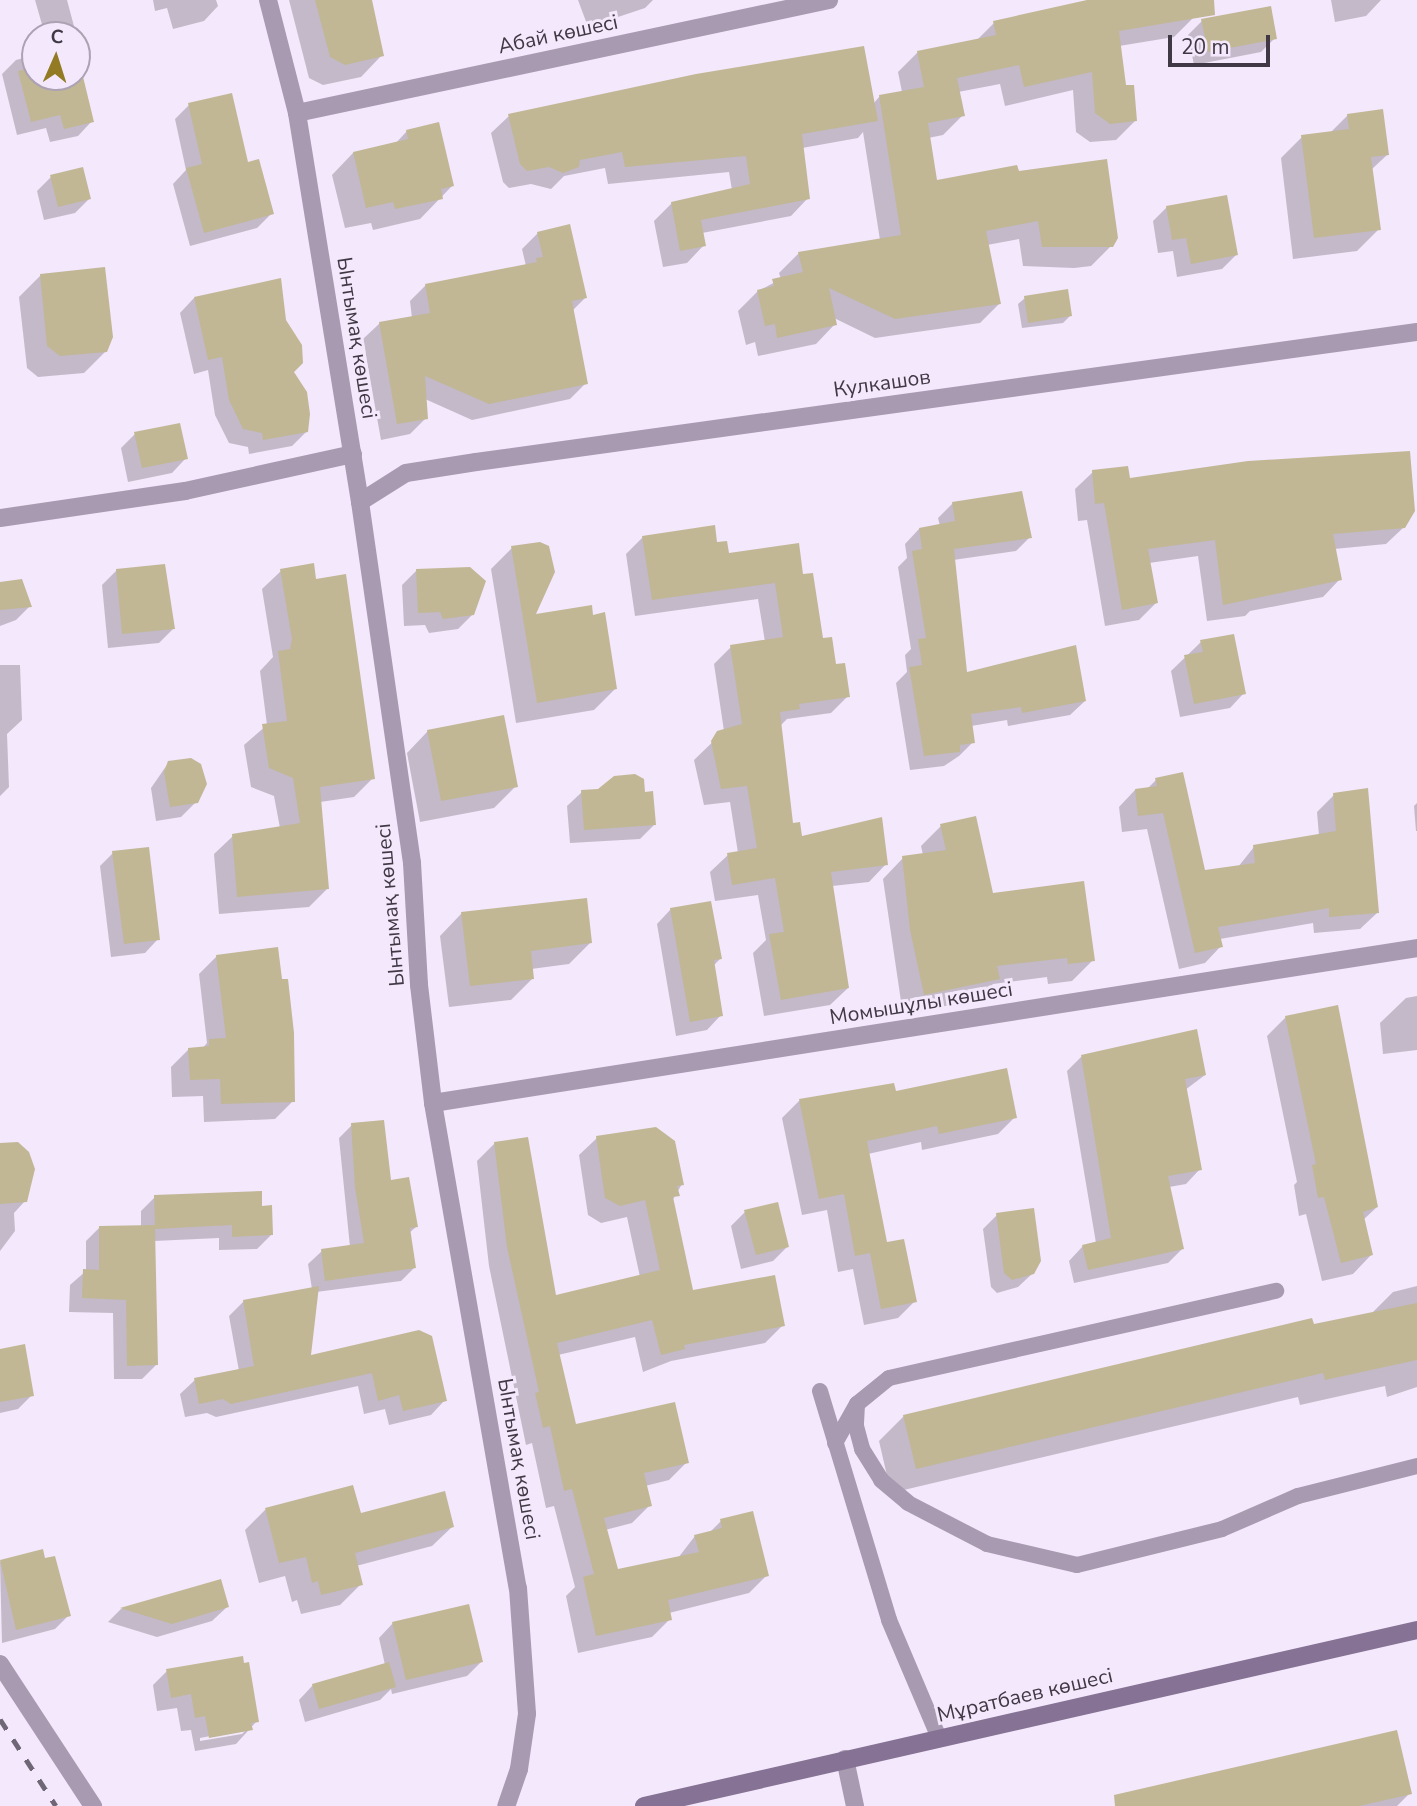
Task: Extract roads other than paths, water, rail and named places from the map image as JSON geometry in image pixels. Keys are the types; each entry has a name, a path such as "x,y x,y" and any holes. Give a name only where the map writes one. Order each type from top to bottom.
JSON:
{"street":[{"name":"Ынтымақ көшесі","path":"268,0 297,113 360,502 412,863 419,985 432,1103 518,1588 527,1714 519,1769 506,1806"},
{"name":"Абай көшесі","path":"297,113 829,0"},
{"name":"Кулкашов","path":"360,502 406,473 1417,332"},
{"path":"0,518 185,491 352,454"},
{"name":"Момышұлы көшесі","path":"432,1103 1417,948"},
{"name":"Мұратбаев көшесі","path":"644,1806 1417,1630"},
{"path":"0,1664 93,1806"},
{"path":"845,1759 855,1806"}],"lane":[{"path":"835,1443 857,1404 888,1378 940,1364 1276,1291"},
{"path":"820,1391 889,1620 939,1738"},
{"path":"857,1404 856,1426 862,1449 881,1480 908,1503 987,1544 1077,1565 1222,1529 1298,1496 1417,1466"}],"railway":[{"path":"0,1719 56,1806"}]}
